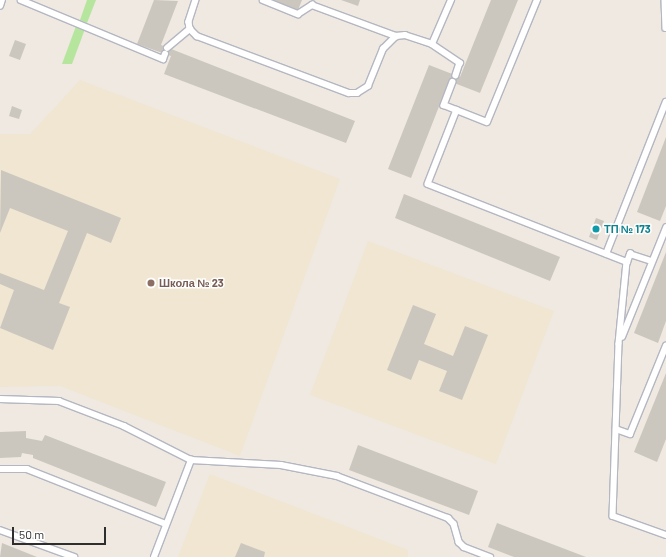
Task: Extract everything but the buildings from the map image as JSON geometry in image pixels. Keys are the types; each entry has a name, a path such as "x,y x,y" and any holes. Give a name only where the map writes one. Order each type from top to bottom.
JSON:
{"lane":[{"path":"0,6 2,0"},
{"path":"21,0 163,59 165,54"},
{"path":"167,48 190,29 196,0"},
{"path":"263,0 298,14 317,0"},
{"path":"432,44 451,0"},
{"path":"453,82 444,104 487,122 536,0"},
{"path":"665,0 666,28"},
{"path":"312,5 396,36 404,35 432,44 460,63 456,75"},
{"path":"190,29 197,36 350,93 357,93 368,86 383,49 396,36"},
{"path":"606,254 666,102"},
{"path":"457,110 428,184 627,262"},
{"path":"619,344 666,228"},
{"path":"652,261 630,254 627,262 619,344 613,516 666,535"},
{"path":"616,429 630,434 666,346"},
{"path":"0,399 58,401 124,426 191,460 281,465 337,476 448,518 454,524 459,542 464,547 490,557"},
{"path":"154,557 191,460"},
{"path":"0,469 27,469 166,524"},
{"path":"0,530 74,557"}],"shaded area":[{"name":"Школа № 23","path":"80,80 340,179 240,456 60,386 0,387 0,134 30,134"},
{"path":"368,241 554,311 496,464 310,395"},
{"path":"210,474 408,550 408,557 178,557"}],"green space":[{"path":"87,0 96,0 87,23 80,20"},
{"path":"76,26 85,29 72,64 62,64"}],"place":[{"name":"ТП № 173","path":"596,229"},
{"name":"Школа № 23","path":"151,283"}]}
